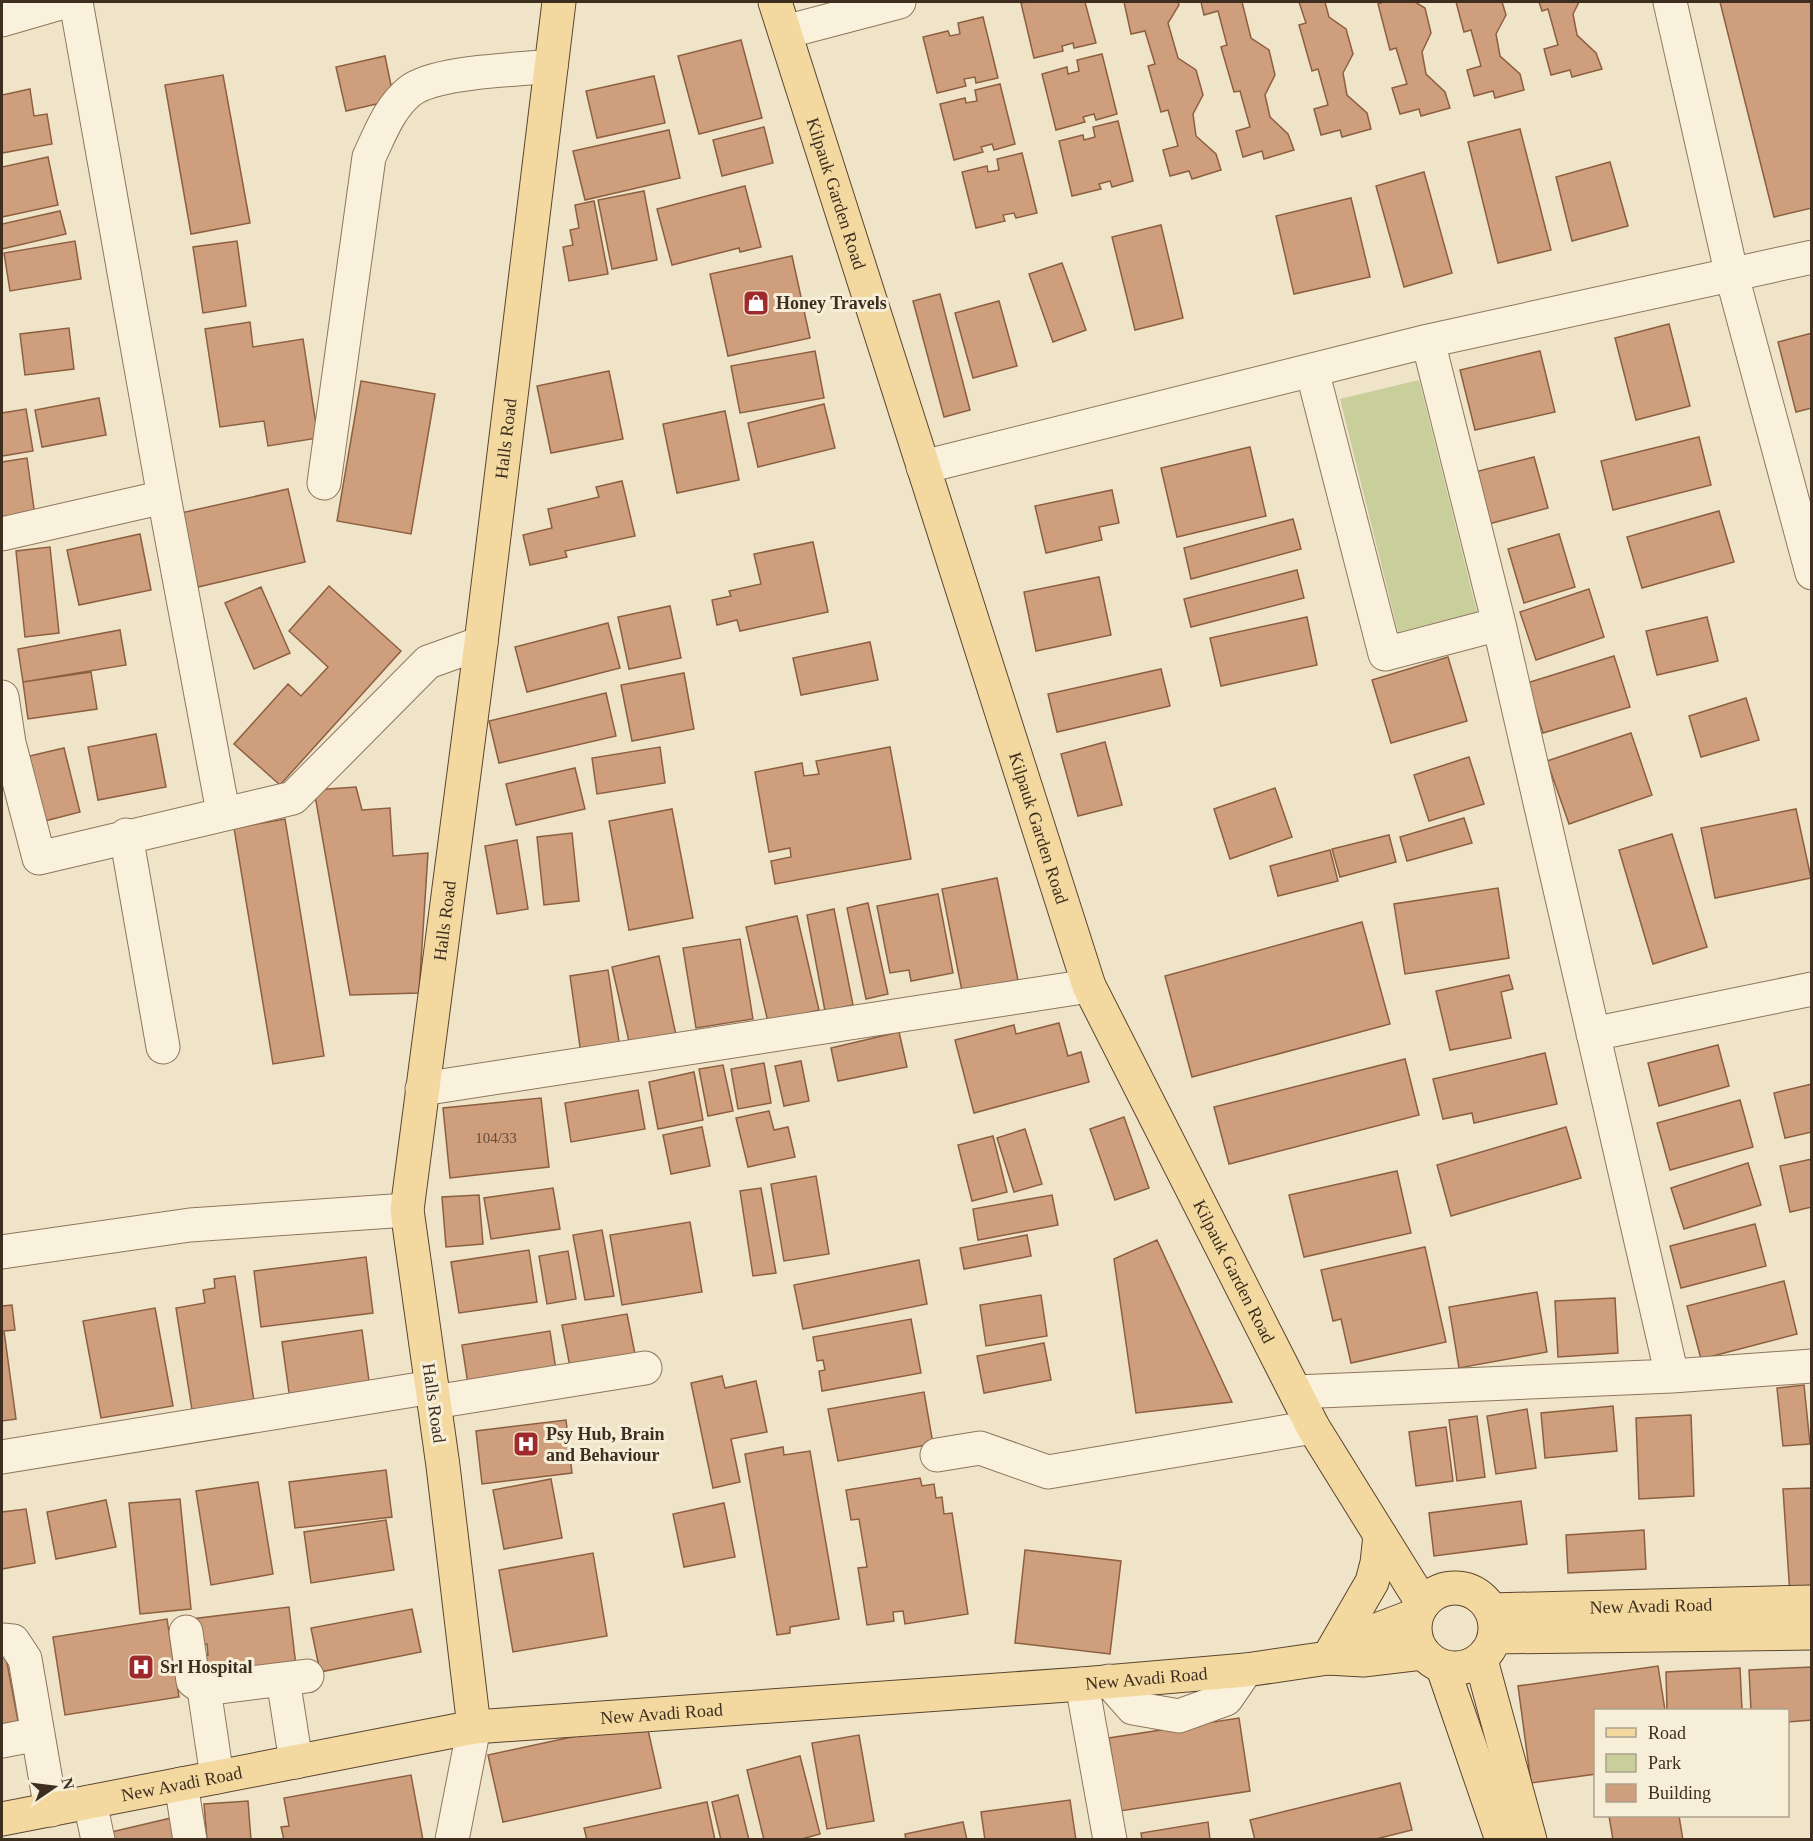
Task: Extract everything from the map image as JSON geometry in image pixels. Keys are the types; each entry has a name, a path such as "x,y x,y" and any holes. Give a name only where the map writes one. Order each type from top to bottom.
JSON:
{"main road":[{"name":"Halls Road","path":"474,1727 433,1395 407,1210 481,643 559,2"},
{"name":"Kilpauk Garden Road","path":"775,2 1089,986 1313,1427 1380,1535 1420,1609 1414,1628 1433,1660 1502,1839"},
{"path":"1328,1658 1372,1582 1380,1535"},
{"path":"1420,1609 1432,1594 1445,1588 1459,1587 1483,1599 1530,1839"},
{"name":"New Avadi Road","path":"1489,1636 1812,1602"},
{"name":"New Avadi Road","path":"1328,1658 1358,1638 1420,1609"},
{"name":"New Avadi Road","path":"1489,1636 1812,1633"},
{"path":"1433,1660 1456,1669 1489,1636"},
{"name":"New Avadi Road","path":"2,1820 474,1727 1246,1670 1328,1658 1433,1660"}],"street":[{"path":"2,20 64,2"},
{"path":"76,2 164,497 223,812"},
{"path":"785,32 899,2"},
{"path":"1670,2 1732,276 1812,573"},
{"path":"324,483 369,157 387,118 411,90 443,78 551,66"},
{"path":"924,467 1428,341 1812,257"},
{"path":"1428,341 1499,624 1672,1376"},
{"path":"1312,370 1385,654 1499,624"},
{"path":"2,534 164,497"},
{"path":"2,697 5,743 39,858 223,812 293,798 428,662 481,643"},
{"path":"126,835 163,1047"},
{"path":"422,1089 1089,986"},
{"path":"1593,1034 1812,989"},
{"path":"2,1252 190,1225 407,1210"},
{"path":"1296,1392 1672,1376 1812,1366"},
{"path":"2,1457 433,1395 645,1368"},
{"path":"936,1455 980,1448 1048,1472 1313,1427"},
{"path":"186,1632 193,1681 204,1689 295,1677 296,1762"},
{"path":"2,1640 13,1641 25,1659 51,1810"},
{"path":"1095,1682 1110,1839"},
{"path":"204,1689 217,1778"},
{"name":"Halls Road","path":"452,1839 474,1727"},
{"path":"2,1741 38,1734"},
{"path":"181,1784 190,1839"},
{"path":"90,1802 98,1839"}],"green space":[{"path":"1419,380 1477,612 1398,632 1340,399"}],"building":[{"path":"1085,2 1096,43 1074,48 1073,43 1062,46 1063,51 1034,58 1021,3"},
{"path":"1124,2 1178,2 1179,5 1168,23 1178,58 1196,70 1203,95 1193,114 1196,136 1216,154 1221,170 1192,179 1189,171 1170,176 1163,150 1178,146 1168,110 1161,112 1148,66 1155,64 1145,31 1131,34"},
{"path":"1201,2 1242,2 1251,38 1269,50 1275,75 1265,95 1270,117 1288,134 1294,150 1264,159 1262,151 1243,157 1236,131 1250,127 1240,91 1234,92 1221,47 1227,45 1218,11 1204,15"},
{"path":"1299,2 1325,2 1329,17 1346,29 1353,54 1343,73 1347,95 1367,113 1371,129 1342,137 1340,130 1321,135 1314,109 1328,105 1318,69 1312,71 1299,25 1306,23"},
{"path":"1415,2 1425,8 1431,33 1422,52 1426,74 1445,92 1450,108 1421,116 1419,109 1400,114 1392,88 1407,84 1396,48 1390,50 1378,4"},
{"path":"1456,2 1502,2 1506,15 1496,34 1500,56 1520,74 1524,90 1495,98 1493,91 1474,96 1467,70 1481,66 1471,30 1464,32"},
{"path":"1539,2 1579,2 1573,14 1577,35 1596,53 1602,69 1572,77 1570,70 1551,75 1544,49 1558,45 1548,9 1542,11"},
{"path":"1720,2 1812,2 1812,208 1774,217"},
{"path":"983,17 998,78 976,83 975,77 964,79 966,86 937,93 923,37 948,31 950,36 960,34 958,23"},
{"path":"741,40 762,118 699,134 678,56"},
{"path":"1102,54 1117,114 1096,120 1094,114 1083,117 1085,122 1056,130 1042,74 1067,67 1068,74 1079,71 1077,60"},
{"path":"385,56 394,100 346,111 336,67"},
{"path":"223,75 250,223 191,234 165,85"},
{"path":"654,76 665,123 597,138 586,91"},
{"path":"1000,84 1015,144 994,150 992,144 981,147 983,152 954,160 940,104 965,98 966,103 977,101 975,90"},
{"path":"30,89 34,116 47,114 52,144 2,153 2,95"},
{"path":"1118,121 1133,181 1112,187 1110,181 1099,184 1101,189 1072,196 1059,141 1083,135 1084,140 1095,137 1093,127"},
{"path":"764,127 773,163 722,176 713,140"},
{"path":"1520,129 1551,250 1498,263 1468,142"},
{"path":"669,130 680,178 585,200 573,151"},
{"path":"1022,153 1037,213 1016,218 1014,213 1003,215 1005,221 976,228 962,172 987,166 988,172 999,170 997,159"},
{"path":"48,157 58,205 2,217 2,167"},
{"path":"1610,162 1628,226 1572,241 1556,177"},
{"path":"1424,172 1452,273 1404,287 1376,186"},
{"path":"745,186 761,247 740,252 739,248 672,265 657,209"},
{"path":"644,191 657,260 612,269 598,200"},
{"path":"1351,198 1370,277 1294,294 1276,216"},
{"path":"594,201 608,274 569,281 563,247 573,245 570,230 579,228 575,205"},
{"path":"60,211 66,234 2,249 2,224"},
{"path":"1161,225 1183,318 1135,330 1112,237"},
{"path":"75,241 81,279 10,291 4,253"},
{"path":"237,241 246,306 203,313 193,247"},
{"path":"792,256 810,338 728,356 710,274"},
{"path":"1062,263 1086,330 1053,342 1029,274"},
{"path":"940,294 970,410 944,417 913,301"},
{"path":"999,301 1017,366 973,378 955,313"},
{"path":"250,322 253,347 303,339 318,438 268,446 264,421 220,427 205,329"},
{"path":"1669,324 1690,406 1636,420 1615,338"},
{"path":"69,328 74,369 25,375 20,334"},
{"path":"1812,333 1812,408 1796,412 1778,342"},
{"path":"815,351 824,398 740,413 731,366"},
{"path":"1540,351 1555,412 1475,430 1460,370"},
{"path":"609,371 623,439 551,453 537,386"},
{"path":"361,381 435,394 411,534 337,521"},
{"path":"99,398 106,435 42,447 35,410"},
{"path":"824,404 835,448 758,467 748,423"},
{"path":"26,409 33,451 2,456 2,413"},
{"path":"725,411 739,480 677,493 663,424"},
{"path":"1699,437 1711,485 1613,510 1601,461"},
{"path":"1250,447 1266,516 1177,537 1161,468"},
{"path":"1534,457 1548,508 1485,525 1471,473"},
{"path":"27,458 35,516 2,521 2,462"},
{"path":"622,481 635,536 565,551 567,557 530,565 523,535 552,528 548,509 599,497 596,487"},
{"path":"288,489 305,562 198,587 181,513"},
{"path":"1112,490 1119,523 1099,527 1102,540 1046,553 1035,506"},
{"path":"1719,511 1734,562 1642,588 1627,537"},
{"path":"1293,519 1301,549 1191,579 1184,548"},
{"path":"140,534 151,590 79,605 67,550"},
{"path":"1559,534 1575,587 1524,603 1508,549"},
{"path":"813,542 828,612 740,631 737,620 717,625 712,600 731,596 729,591 761,584 754,554"},
{"path":"50,547 59,633 25,637 16,551"},
{"path":"1297,570 1304,598 1191,627 1184,599"},
{"path":"1099,577 1111,635 1036,651 1024,592"},
{"path":"329,586 401,651 280,785 234,744 288,684 301,696 328,667 289,631"},
{"path":"261,587 290,653 254,669 225,603"},
{"path":"1589,589 1604,637 1536,660 1520,612"},
{"path":"670,606 681,658 629,669 618,617"},
{"path":"1307,617 1317,665 1221,686 1210,638"},
{"path":"1707,617 1718,661 1657,675 1646,631"},
{"path":"608,623 620,668 527,692 515,647"},
{"path":"120,630 126,665 23,682 18,649"},
{"path":"870,642 878,680 801,695 793,658"},
{"path":"1614,656 1630,707 1543,733 1527,683"},
{"path":"1448,657 1467,721 1391,743 1372,680"},
{"path":"1161,669 1170,706 1057,732 1048,694"},
{"path":"91,672 97,709 28,719 23,682"},
{"path":"684,673 694,729 632,741 621,685"},
{"path":"606,693 616,736 499,763 489,721"},
{"path":"1746,698 1759,740 1701,757 1689,716"},
{"path":"1631,733 1652,795 1569,824 1547,761"},
{"path":"156,734 166,787 98,800 88,747"},
{"path":"1105,742 1122,805 1078,816 1061,754"},
{"path":"660,747 665,783 597,794 592,758"},
{"path":"890,747 911,859 775,884 771,861 791,857 790,848 769,852 755,772 802,763 804,776 819,774 816,761"},
{"path":"64,748 80,812 37,823 21,758"},
{"path":"1469,757 1484,804 1429,821 1414,775"},
{"path":"575,768 585,809 516,825 506,784"},
{"path":"356,787 362,810 390,808 393,856 428,853 419,993 350,995 314,790"},
{"path":"1275,788 1292,837 1230,859 1214,809"},
{"path":"672,809 693,918 629,930 609,821"},
{"path":"1796,809 1811,878 1715,898 1701,828"},
{"path":"1464,818 1472,843 1407,861 1400,837"},
{"path":"285,819 324,1056 273,1064 234,828"},
{"path":"572,833 579,901 544,905 537,837"},
{"path":"1672,834 1707,947 1653,964 1619,850"},
{"path":"1389,835 1396,862 1340,877 1332,849"},
{"path":"517,840 528,909 497,914 485,846"},
{"path":"1330,850 1338,881 1278,896 1270,866"},
{"path":"997,878 1018,980 962,991 942,889"},
{"path":"1498,888 1509,958 1405,974 1394,904"},
{"path":"938,894 953,973 911,981 909,970 890,973 877,906"},
{"path":"868,903 888,994 866,999 847,908"},
{"path":"834,909 853,1005 825,1011 807,915"},
{"path":"797,916 819,1010 768,1022 746,927"},
{"path":"1362,922 1390,1024 1192,1077 1165,976"},
{"path":"740,939 753,1019 696,1028 683,948"},
{"path":"659,956 676,1035 630,1046 612,967"},
{"path":"608,970 620,1048 581,1054 570,976"},
{"path":"1509,975 1513,989 1501,992 1511,1038 1450,1050 1436,991"},
{"path":"1059,1023 1068,1056 1081,1052 1089,1082 974,1113 955,1040 1014,1025 1016,1034"},
{"path":"899,1032 907,1067 838,1081 831,1048"},
{"path":"1718,1045 1729,1086 1659,1106 1648,1063"},
{"path":"1545,1053 1557,1104 1474,1123 1472,1113 1443,1119 1433,1079"},
{"path":"1405,1059 1419,1115 1229,1164 1214,1107"},
{"path":"801,1061 809,1101 784,1106 775,1066"},
{"path":"764,1063 771,1103 738,1109 731,1069"},
{"path":"723,1065 733,1111 708,1116 699,1069"},
{"path":"694,1072 703,1120 658,1129 649,1082"},
{"path":"1812,1084 1812,1132 1785,1138 1774,1093"},
{"path":"638,1090 645,1129 571,1142 565,1103"},
{"path":"541,1098 549,1167 450,1178 443,1108"},
{"path":"1740,1100 1753,1147 1670,1170 1657,1123"},
{"path":"769,1111 774,1130 788,1127 795,1157 748,1167 736,1118"},
{"path":"1124,1117 1149,1188 1115,1200 1090,1129"},
{"path":"702,1127 710,1166 671,1174 663,1135"},
{"path":"1566,1127 1581,1178 1451,1216 1437,1165"},
{"path":"1025,1129 1042,1184 1014,1192 997,1138"},
{"path":"993,1136 1007,1192 972,1201 958,1145"},
{"path":"1812,1159 1812,1207 1790,1212 1780,1166"},
{"path":"1748,1163 1761,1205 1684,1229 1671,1188"},
{"path":"1397,1171 1411,1233 1304,1257 1289,1195"},
{"path":"816,1176 829,1254 784,1261 771,1184"},
{"path":"553,1188 560,1229 491,1239 484,1198"},
{"path":"761,1188 776,1273 753,1276 740,1191"},
{"path":"479,1195 483,1244 446,1247 442,1197"},
{"path":"1052,1195 1058,1225 978,1240 973,1209"},
{"path":"690,1222 702,1292 622,1305 610,1235"},
{"path":"1755,1224 1766,1266 1681,1288 1670,1246"},
{"path":"602,1230 614,1296 585,1300 573,1235"},
{"path":"1027,1235 1031,1256 964,1269 960,1248"},
{"path":"1157,1240 1232,1402 1136,1413 1114,1259"},
{"path":"1425,1247 1446,1342 1351,1363 1341,1319 1333,1321 1321,1270"},
{"path":"529,1250 537,1302 459,1313 451,1262"},
{"path":"568,1251 576,1299 547,1304 539,1256"},
{"path":"366,1257 373,1313 261,1327 254,1271"},
{"path":"919,1260 927,1304 803,1329 794,1285"},
{"path":"235,1276 254,1401 192,1410 176,1308 205,1303 203,1290 215,1288 214,1279"},
{"path":"1784,1281 1797,1334 1701,1359 1687,1306"},
{"path":"1537,1292 1547,1352 1459,1368 1449,1307"},
{"path":"1041,1295 1047,1336 986,1346 980,1305"},
{"path":"1615,1298 1618,1353 1558,1357 1555,1301"},
{"path":"12,1305 15,1330 4,1331 16,1419 2,1421 2,1306"},
{"path":"155,1308 173,1406 101,1418 83,1321"},
{"path":"627,1314 636,1359 571,1372 562,1325"},
{"path":"911,1319 921,1373 822,1391 819,1371 825,1370 823,1360 817,1361 813,1337"},
{"path":"362,1330 370,1388 290,1400 282,1342"},
{"path":"550,1331 556,1370 468,1384 462,1345"},
{"path":"1044,1343 1051,1380 984,1393 977,1356"},
{"path":"722,1376 725,1388 756,1381 767,1432 731,1439 740,1482 713,1488 691,1383"},
{"path":"1804,1385 1810,1444 1783,1446 1777,1388"},
{"path":"924,1392 933,1444 838,1461 828,1409"},
{"path":"1613,1406 1617,1451 1545,1458 1541,1413"},
{"path":"1527,1409 1536,1468 1496,1474 1487,1416"},
{"path":"1691,1415 1694,1496 1639,1499 1636,1418"},
{"path":"1477,1416 1485,1477 1457,1481 1449,1420"},
{"path":"566,1420 572,1473 482,1484 476,1431"},
{"path":"1446,1427 1453,1481 1416,1486 1409,1432"},
{"path":"783,1447 784,1455 810,1451 839,1619 790,1627 790,1633 777,1635 745,1454"},
{"path":"386,1470 392,1517 295,1528 289,1482"},
{"path":"920,1478 922,1486 934,1484 936,1498 942,1497 944,1514 952,1513 968,1614 905,1624 903,1611 893,1612 894,1621 867,1625 858,1568 867,1567 859,1519 851,1520 846,1490"},
{"path":"551,1479 562,1538 504,1549 493,1490"},
{"path":"258,1482 273,1574 211,1585 196,1491"},
{"path":"1812,1488 1812,1594 1790,1595 1783,1489"},
{"path":"180,1499 191,1609 140,1614 129,1503"},
{"path":"106,1500 116,1547 56,1559 47,1512"},
{"path":"1521,1501 1527,1544 1434,1556 1429,1513"},
{"path":"724,1503 735,1557 684,1567 673,1514"},
{"path":"26,1509 35,1563 2,1569 2,1512"},
{"path":"386,1520 394,1570 311,1583 304,1532"},
{"path":"1644,1530 1646,1569 1568,1573 1566,1535"},
{"path":"1025,1550 1121,1561 1110,1654 1015,1643"},
{"path":"593,1553 607,1636 513,1652 499,1570"},
{"path":"289,1607 296,1666 198,1678 195,1657 208,1655 207,1644 195,1646 191,1619"},
{"path":"412,1609 421,1652 320,1672 311,1628"},
{"path":"167,1619 179,1697 65,1715 53,1637"},
{"path":"2,1647 4,1647 18,1721 2,1724"},
{"path":"1658,1666 1665,1709 1594,1709 1594,1774 1531,1783 1518,1686"},
{"path":"1812,1667 1812,1720 1789,1722 1789,1709 1751,1709 1749,1670"},
{"path":"1740,1668 1742,1709 1667,1709 1666,1672"},
{"path":"1239,1718 1250,1791 1120,1811 1109,1738"},
{"path":"646,1721 661,1788 503,1822 488,1755"},
{"path":"859,1735 874,1821 827,1829 812,1743"},
{"path":"800,1756 820,1834 798,1840 764,1840 747,1770"},
{"path":"411,1775 423,1840 284,1840 281,1827 289,1826 284,1798"},
{"path":"1400,1783 1412,1830 1372,1840 1255,1840 1250,1820"},
{"path":"738,1795 749,1840 721,1840 712,1802"},
{"path":"1070,1800 1076,1840 985,1840 981,1812"},
{"path":"248,1801 251,1840 207,1840 204,1804"},
{"path":"707,1802 715,1840 587,1840 584,1828"},
{"path":"1609,1817 1679,1817 1683,1840 1613,1840"},
{"path":"171,1818 176,1840 109,1840 107,1833"},
{"path":"963,1822 967,1840 906,1840 905,1834"},
{"path":"1208,1822 1210,1840 1142,1840 1141,1833"}],"place":[{"name":"Honey Travels","path":"756,303"},
{"name":"Psy Hub, Brain and Behaviour","path":"526,1444"},
{"name":"Srl Hospital","path":"141,1667"}]}
